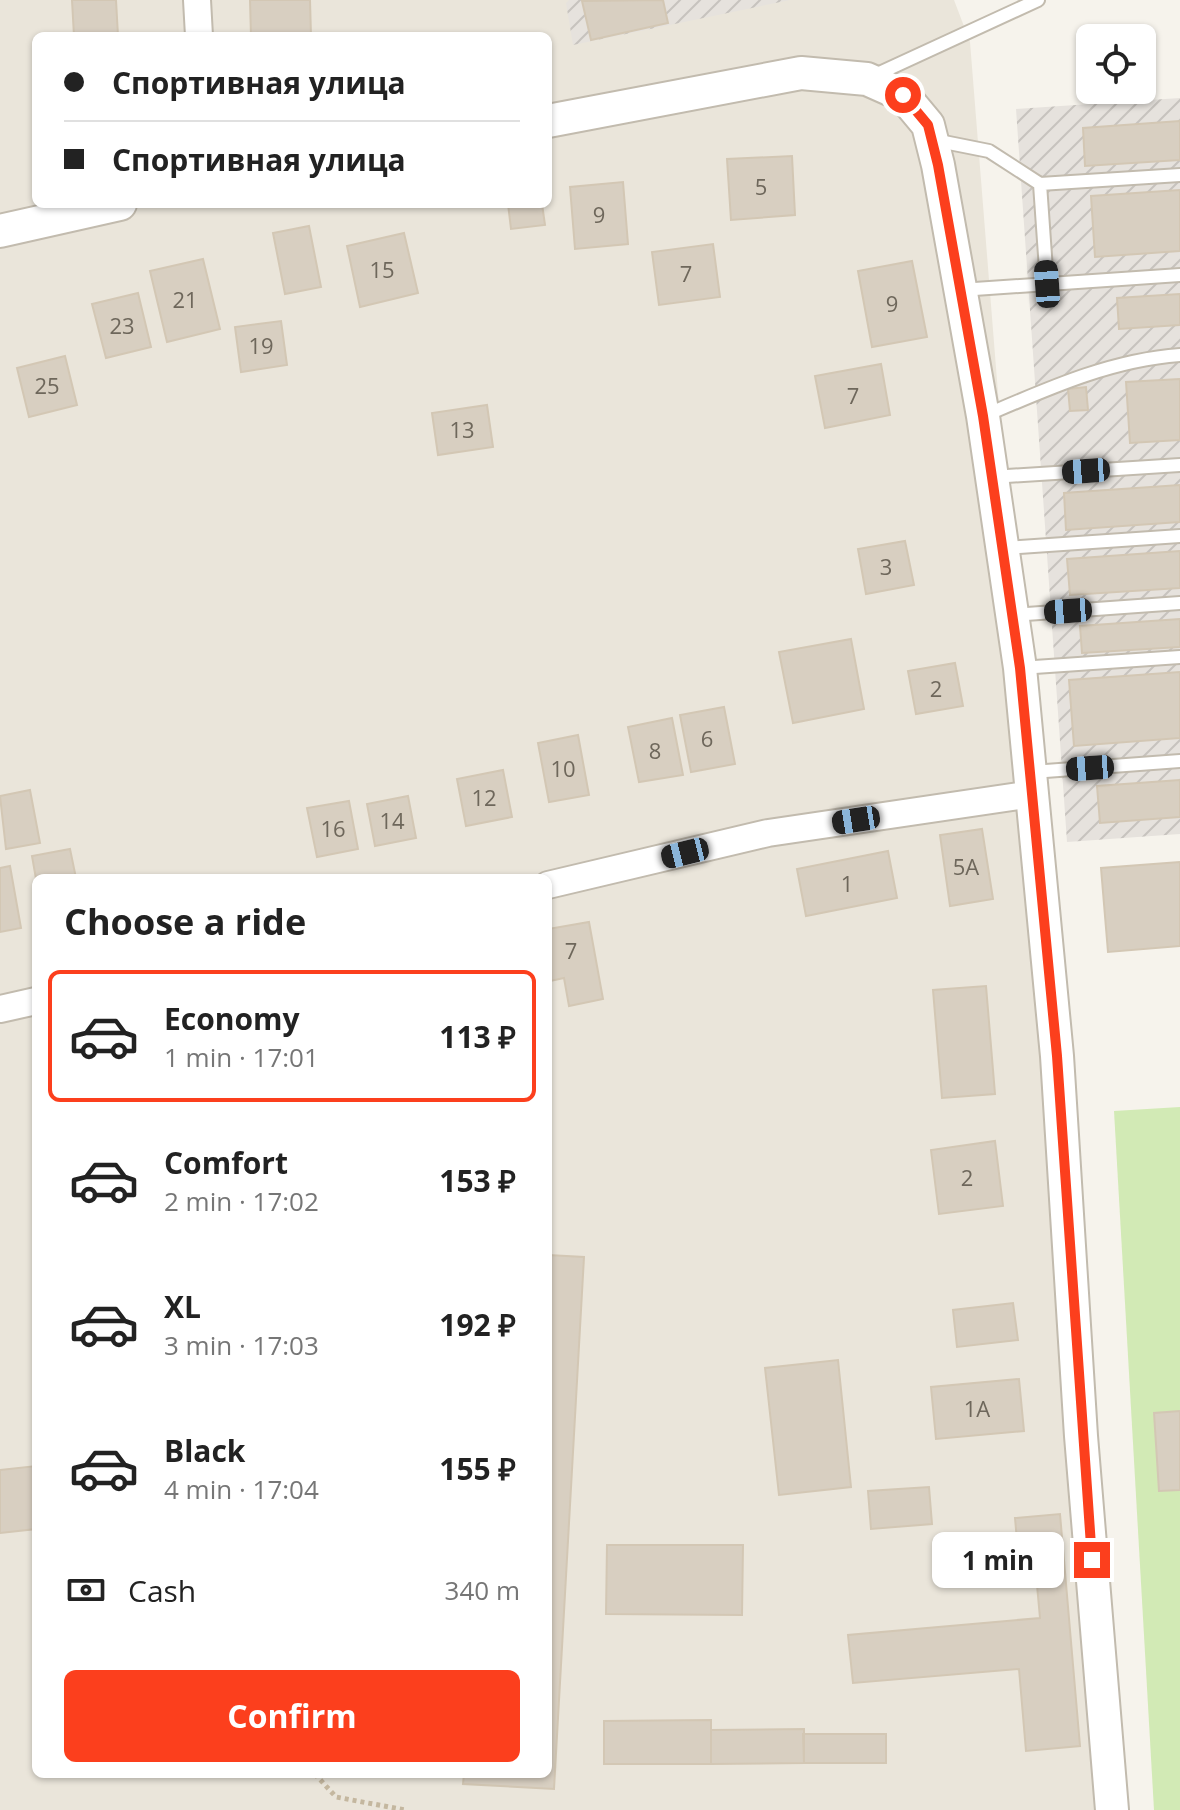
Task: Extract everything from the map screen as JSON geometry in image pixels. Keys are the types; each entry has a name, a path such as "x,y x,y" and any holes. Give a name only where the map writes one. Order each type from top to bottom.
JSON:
{"street":[{"path":"197,0 199,32"},
{"path":"552,120 801,73 867,79 903,95 930,132 983,416 1020,668 1057,1056 1081,1436 1112,1810"},
{"path":"0,231 102,208"},
{"path":"552,884 768,833 1031,783"},
{"path":"0,1009 32,1002"}],"lane":[{"path":"867,79 1038,0"},
{"path":"930,132 989,151 1040,184 1180,175"},
{"path":"1040,184 1047,284"},
{"path":"960,290 1180,275"},
{"path":"983,416 1082,374 1155,357 1180,355"},
{"path":"992,477 1180,465"},
{"path":"1002,548 1180,536"},
{"path":"1012,615 1180,603"},
{"path":"1020,668 1180,657"},
{"path":"1031,783 1180,761"}],"path":[{"path":"319,1778 336,1797 405,1810"}],"shaded area":[{"path":"0,0 954,0 970,42 1020,668 1129,1810 0,1810"},
{"path":"569,0 790,0 573,45 566,3"},
{"path":"1180,98 1180,834 1067,842 1016,109 1156,104 1156,100"}],"green space":[{"path":"1180,1107 1180,1810 1154,1810 1114,1111"}],"building":[{"path":"72,0 116,0 118,32 74,32"},
{"path":"250,0 310,0 311,32 251,32"},
{"path":"663,0 668,23 591,40 582,1"},
{"path":"1180,121 1180,160 1085,166 1083,128"},
{"path":"792,156 795,215 731,220 727,159"},
{"path":"623,182 628,244 575,249 570,187"},
{"path":"1180,190 1180,251 1095,257 1091,196"},
{"path":"508,208 543,208 545,225 511,229"},
{"path":"309,226 321,287 285,294 273,233"},
{"path":"404,233 418,293 360,307 347,246"},
{"path":"713,244 720,297 659,305 652,252"},
{"path":"203,259 220,329 167,342 150,271"},
{"path":"912,261 927,337 872,347 858,271"},
{"path":"138,293 151,347 106,358 92,304"},
{"path":"1180,294 1180,325 1119,329 1117,298"},
{"path":"281,321 287,365 241,372 235,327"},
{"path":"65,356 77,405 29,417 17,368"},
{"path":"881,364 890,415 825,428 815,376"},
{"path":"1180,379 1180,440 1130,443 1126,382"},
{"path":"1086,387 1088,410 1070,411 1068,389"},
{"path":"487,405 493,447 438,455 432,413"},
{"path":"1180,485 1180,522 1066,530 1064,493"},
{"path":"905,541 914,585 866,594 858,549"},
{"path":"1180,551 1180,588 1070,595 1067,559"},
{"path":"1180,619 1180,647 1082,653 1080,626"},
{"path":"851,639 864,709 793,723 779,652"},
{"path":"955,663 963,706 916,714 908,671"},
{"path":"1180,672 1180,738 1074,746 1069,680"},
{"path":"724,707 735,764 691,772 680,715"},
{"path":"672,718 683,775 639,782 628,727"},
{"path":"578,735 589,795 549,802 538,743"},
{"path":"503,770 512,817 466,826 457,779"},
{"path":"1180,780 1180,817 1100,823 1097,786"},
{"path":"30,790 40,843 6,849 0,796"},
{"path":"408,796 416,838 375,846 367,804"},
{"path":"349,801 358,849 317,857 307,808"},
{"path":"982,829 993,899 950,906 940,835"},
{"path":"70,849 75,874 35,874 32,856"},
{"path":"888,851 897,898 806,916 797,869"},
{"path":"1180,862 1180,946 1108,952 1101,868"},
{"path":"10,866 21,928 0,932 0,868"},
{"path":"589,922 603,999 569,1006 564,978 552,981 552,928"},
{"path":"986,986 995,1094 942,1098 933,990"},
{"path":"995,1141 1003,1206 939,1214 931,1150"},
{"path":"552,1255 584,1257 554,1789 463,1784 464,1778 552,1778"},
{"path":"1013,1303 1018,1340 957,1347 953,1310"},
{"path":"838,1360 851,1487 779,1495 765,1368"},
{"path":"1019,1379 1024,1431 936,1439 931,1387"},
{"path":"1180,1411 1180,1490 1159,1491 1154,1413"},
{"path":"32,1466 32,1529 0,1533 0,1470"},
{"path":"929,1487 932,1524 871,1529 868,1491"},
{"path":"1060,1514 1080,1746 1026,1751 1019,1669 853,1683 848,1635 1040,1618 1037,1585 1021,1586 1015,1518"},
{"path":"607,1545 743,1545 742,1615 606,1614"},
{"path":"711,1720 711,1764 604,1764 604,1721"},
{"path":"804,1729 804,1763 711,1764 711,1730"},
{"path":"803,1734 886,1734 886,1763 804,1763"}],"route":[{"path":"903,95 928,125 938,165 983,416 1020,668 1057,1056 1092,1560"}]}
